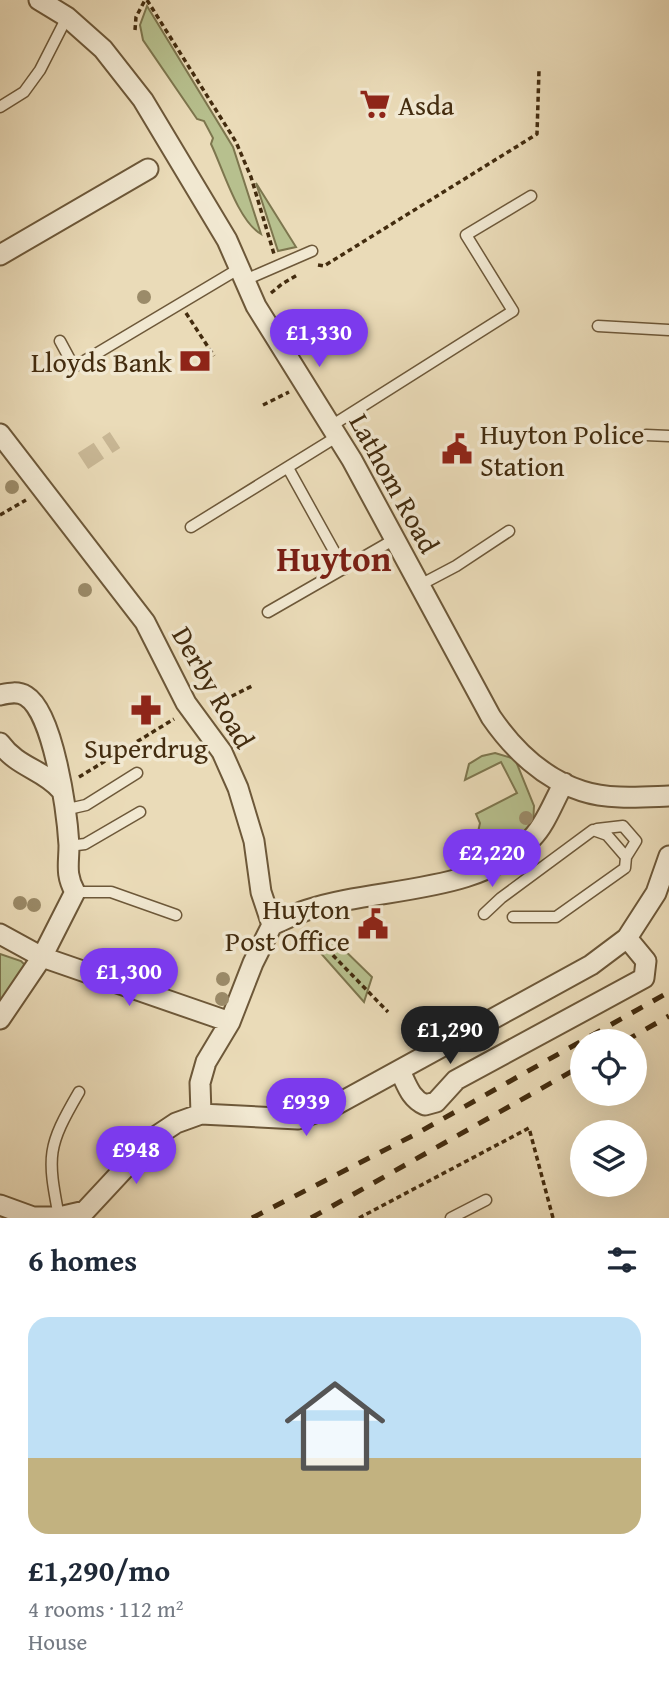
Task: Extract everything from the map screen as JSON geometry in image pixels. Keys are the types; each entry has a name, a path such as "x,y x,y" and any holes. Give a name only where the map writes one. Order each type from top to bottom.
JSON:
{"street":[{"name":"Lathom Road","path":"39,0 67,18 103,50 144,100 227,240 256,306 335,431 502,733 518,753 564,783 582,791 605,796 669,798"},
{"path":"0,255 148,169"},
{"name":"Derby Road","path":"0,434 145,622 191,709 222,752 238,788 254,841 261,892 272,925"},
{"path":"0,695 13,692 25,695 36,704 43,715 62,794 69,846 68,879 75,892 42,957 0,1019"},
{"path":"0,743 12,758 54,782 62,794"},
{"path":"201,1114 200,1083 206,1062 230,1022 253,963 272,925 308,910 467,877 501,862 518,852 535,836 564,783"},
{"path":"0,1205 33,1217 59,1217 85,1211 152,1139 176,1123 201,1114 298,1119 332,1107 591,965 626,938 656,893 669,856"},
{"path":"0,934 42,957 230,1022"},
{"path":"400,1071 418,1102 425,1105 436,1102 456,1080 643,978 646,961 626,938"}],"lane":[{"path":"0,107 24,92 40,70 67,18"},
{"path":"191,527 288,468 335,431 513,311 466,235 531,196"},
{"path":"60,341 74,368 180,304 243,274 278,266 312,251"},
{"path":"598,326 669,330"},
{"path":"646,435 669,436"},
{"path":"288,468 344,569"},
{"path":"420,585 456,566 509,531"},
{"path":"268,612 395,538"},
{"path":"62,794 86,805 137,773"},
{"path":"69,846 85,844 140,812"},
{"path":"484,914 501,898 593,830 623,826 635,841 626,857 625,868 556,917 513,916"},
{"path":"593,830 607,835 626,857"},
{"path":"75,892 111,892 176,915"},
{"path":"59,1217 50,1171 52,1149 58,1127 79,1092"},
{"path":"451,1218 486,1200"}],"path":[{"path":"135,30 136,16 146,0 236,142 251,177 278,266 286,281"},
{"path":"316,265 324,266 537,134 539,70"},
{"path":"256,306 286,281 306,270"},
{"path":"180,304 214,356"},
{"path":"263,405 304,383"},
{"path":"0,515 43,490"},
{"path":"224,700 252,686"},
{"path":"62,794 73,780 191,709"},
{"path":"321,943 388,1012"},
{"path":"359,1218 529,1128 553,1218"}],"green space":[{"path":"147,6 233,147 261,234 245,218 238,206 204,121 197,119 143,40 140,25"},
{"path":"256,183 296,247 278,251"},
{"path":"495,753 515,759 534,806 533,826 507,850 487,846 478,832 480,823 476,814 517,793 501,762 465,780 469,764 482,756"},
{"path":"333,939 372,977 364,1002 317,949 321,943"},
{"path":"0,954 21,961 28,968 0,1004"}],"tunnel":[{"path":"83,461 115,440"}],"railway":[{"path":"252,1218 414,1135 669,992"},
{"path":"646,1029 669,1016"},
{"path":"311,1218 570,1072"}],"place":[{"name":"Asda","path":"375,104"},
{"name":"Lloyds Bank","path":"195,361"},
{"name":"Huyton Police Station","path":"457,449"},
{"name":"Superdrug","path":"146,710"},
{"name":"Huyton Post Office","path":"373,924"}],"district":[{"name":"Huyton","path":"334,558"}]}
